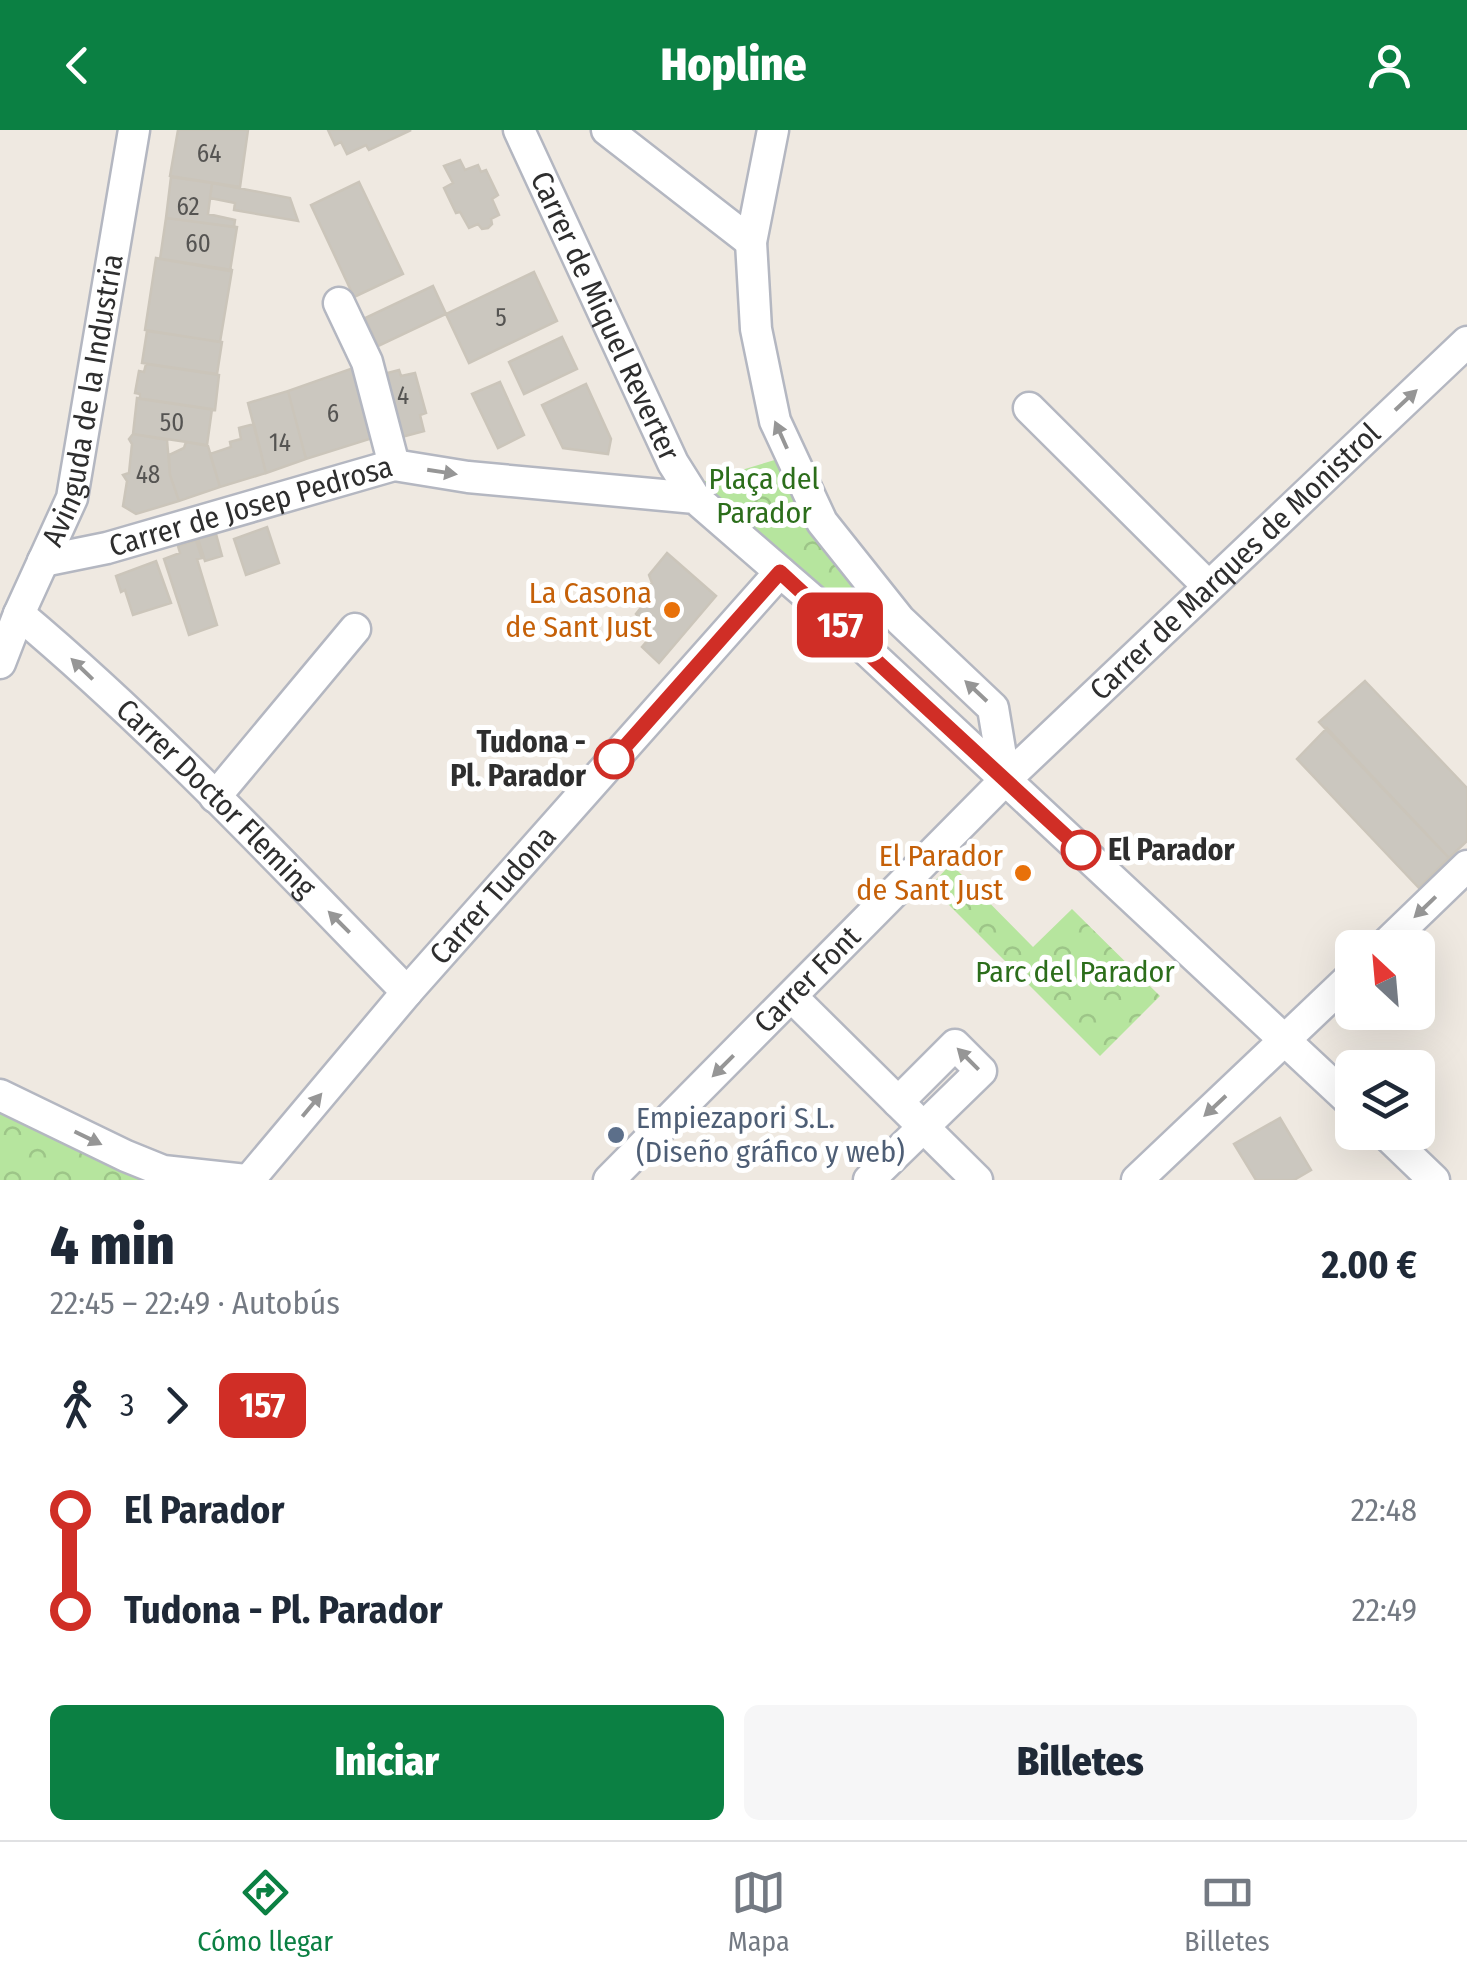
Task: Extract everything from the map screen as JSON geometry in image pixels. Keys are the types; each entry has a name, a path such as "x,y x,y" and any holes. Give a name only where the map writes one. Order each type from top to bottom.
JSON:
{"street":[{"name":"Avinguda de la Industria","path":"0,662 72,498 134,130"},
{"name":"Carrer de Miquel Reverter","path":"519,130 673,463 694,498"},
{"path":"607,130 751,242"},
{"path":"774,130 751,242 756,329 774,421 822,522 900,620 993,708 1005,780"},
{"path":"339,304 366,362 394,465"},
{"name":"Carrer de Marques de Monistrol","path":"1005,780 1467,342"},
{"path":"1029,408 1208,586"},
{"name":"Carrer de Josep Pedrosa","path":"44,562 108,548 394,465 694,498"},
{"path":"694,498 884,666 1335,1087"},
{"name":"Carrer Tudona","path":"247,1180 407,992 780,572"},
{"name":"Carrer Doctor Fleming","path":"19,614 215,797 407,992"},
{"path":"884,666 900,620"},
{"path":"215,797 355,629"},
{"name":"Carrer Font","path":"609,1180 1005,780"},
{"path":"1401,930 1467,866"},
{"path":"1137,1180 1335,992"},
{"path":"792,997 976,1180"},
{"path":"870,1180 981,1072 955,1045 898,1102"},
{"path":"0,1095 163,1172 247,1180"},
{"path":"1403,1150 1434,1180"}],"green space":[{"name":"Plaça del Parador","path":"778,459 824,547 858,594 885,622 870,640 702,482"},
{"name":"Parc del Parador","path":"951,864 1033,947 1072,909 1160,996 1100,1056 930,886"},
{"path":"0,1113 146,1180 0,1180"}],"building":[{"path":"178,130 248,130 240,187 170,176"},
{"path":"328,130 411,130 369,150 366,145 347,154 341,142 335,145"},
{"path":"460,160 465,170 478,165 481,172 486,170 498,195 492,199 499,215 491,219 488,228 482,229 478,224 469,228 460,212 456,213 444,188 453,183 444,166"},
{"path":"171,177 212,183 208,214 235,220 234,227 166,218"},
{"path":"359,182 403,274 354,297 311,205"},
{"path":"212,183 290,198 298,221 234,210 235,203 210,198"},
{"path":"166,218 237,227 230,271 160,259"},
{"path":"156,258 232,270 220,342 145,330"},
{"path":"534,272 557,321 469,363 446,314"},
{"path":"433,286 446,314 378,346 365,318"},
{"path":"147,331 222,342 217,374 142,363"},
{"path":"562,337 577,369 524,394 509,362"},
{"path":"146,364 219,375 215,410 140,399 140,394 135,393 139,371 144,372"},
{"path":"356,367 379,436 306,459 288,391"},
{"path":"399,370 401,376 415,373 426,413 420,415 424,431 398,438 380,375"},
{"path":"500,382 524,435 498,448 472,394"},
{"path":"586,384 611,439 608,454 563,448 542,405"},
{"path":"288,391 306,459 266,473 248,403"},
{"path":"137,398 212,409 207,445 133,434"},
{"path":"254,424 266,473 220,487 210,454 231,447 230,442 241,439 239,428"},
{"path":"133,434 167,440 170,475 179,501 136,514 123,506 127,481 123,475 129,473 129,439"},
{"path":"186,442 208,446 220,487 179,501 170,475 169,455 184,448"},
{"path":"267,527 279,563 246,575 234,539"},
{"path":"216,534 222,556 205,561 198,539"},
{"path":"196,540 202,558 197,559 217,625 189,635 164,559 180,553 178,546"},
{"name":"La Casona de Sant Just","path":"667,553 716,596 659,663 642,647 654,633 636,614 643,605 638,600 652,583 649,575"},
{"path":"156,561 171,603 133,615 116,576"},
{"path":"1365,681 1467,788 1467,841 1449,858 1319,722"},
{"path":"1327,728 1449,858 1419,888 1297,759"},
{"path":"1280,1118 1311,1170 1294,1180 1256,1180 1234,1144"}],"bus line":[{"name":"157","path":"614,759 780,572 1081,850"}],"place":[{"name":"La Casona de Sant Just","path":"672,610"},
{"name":"Tudona - Pl. Parador","path":"614,759"},
{"name":"El Parador","path":"1081,850"},
{"name":"El Parador de Sant Just","path":"1023,873"},
{"name":"Empiezapori S.L. (Diseño gráfico y web)","path":"616,1135"}]}
